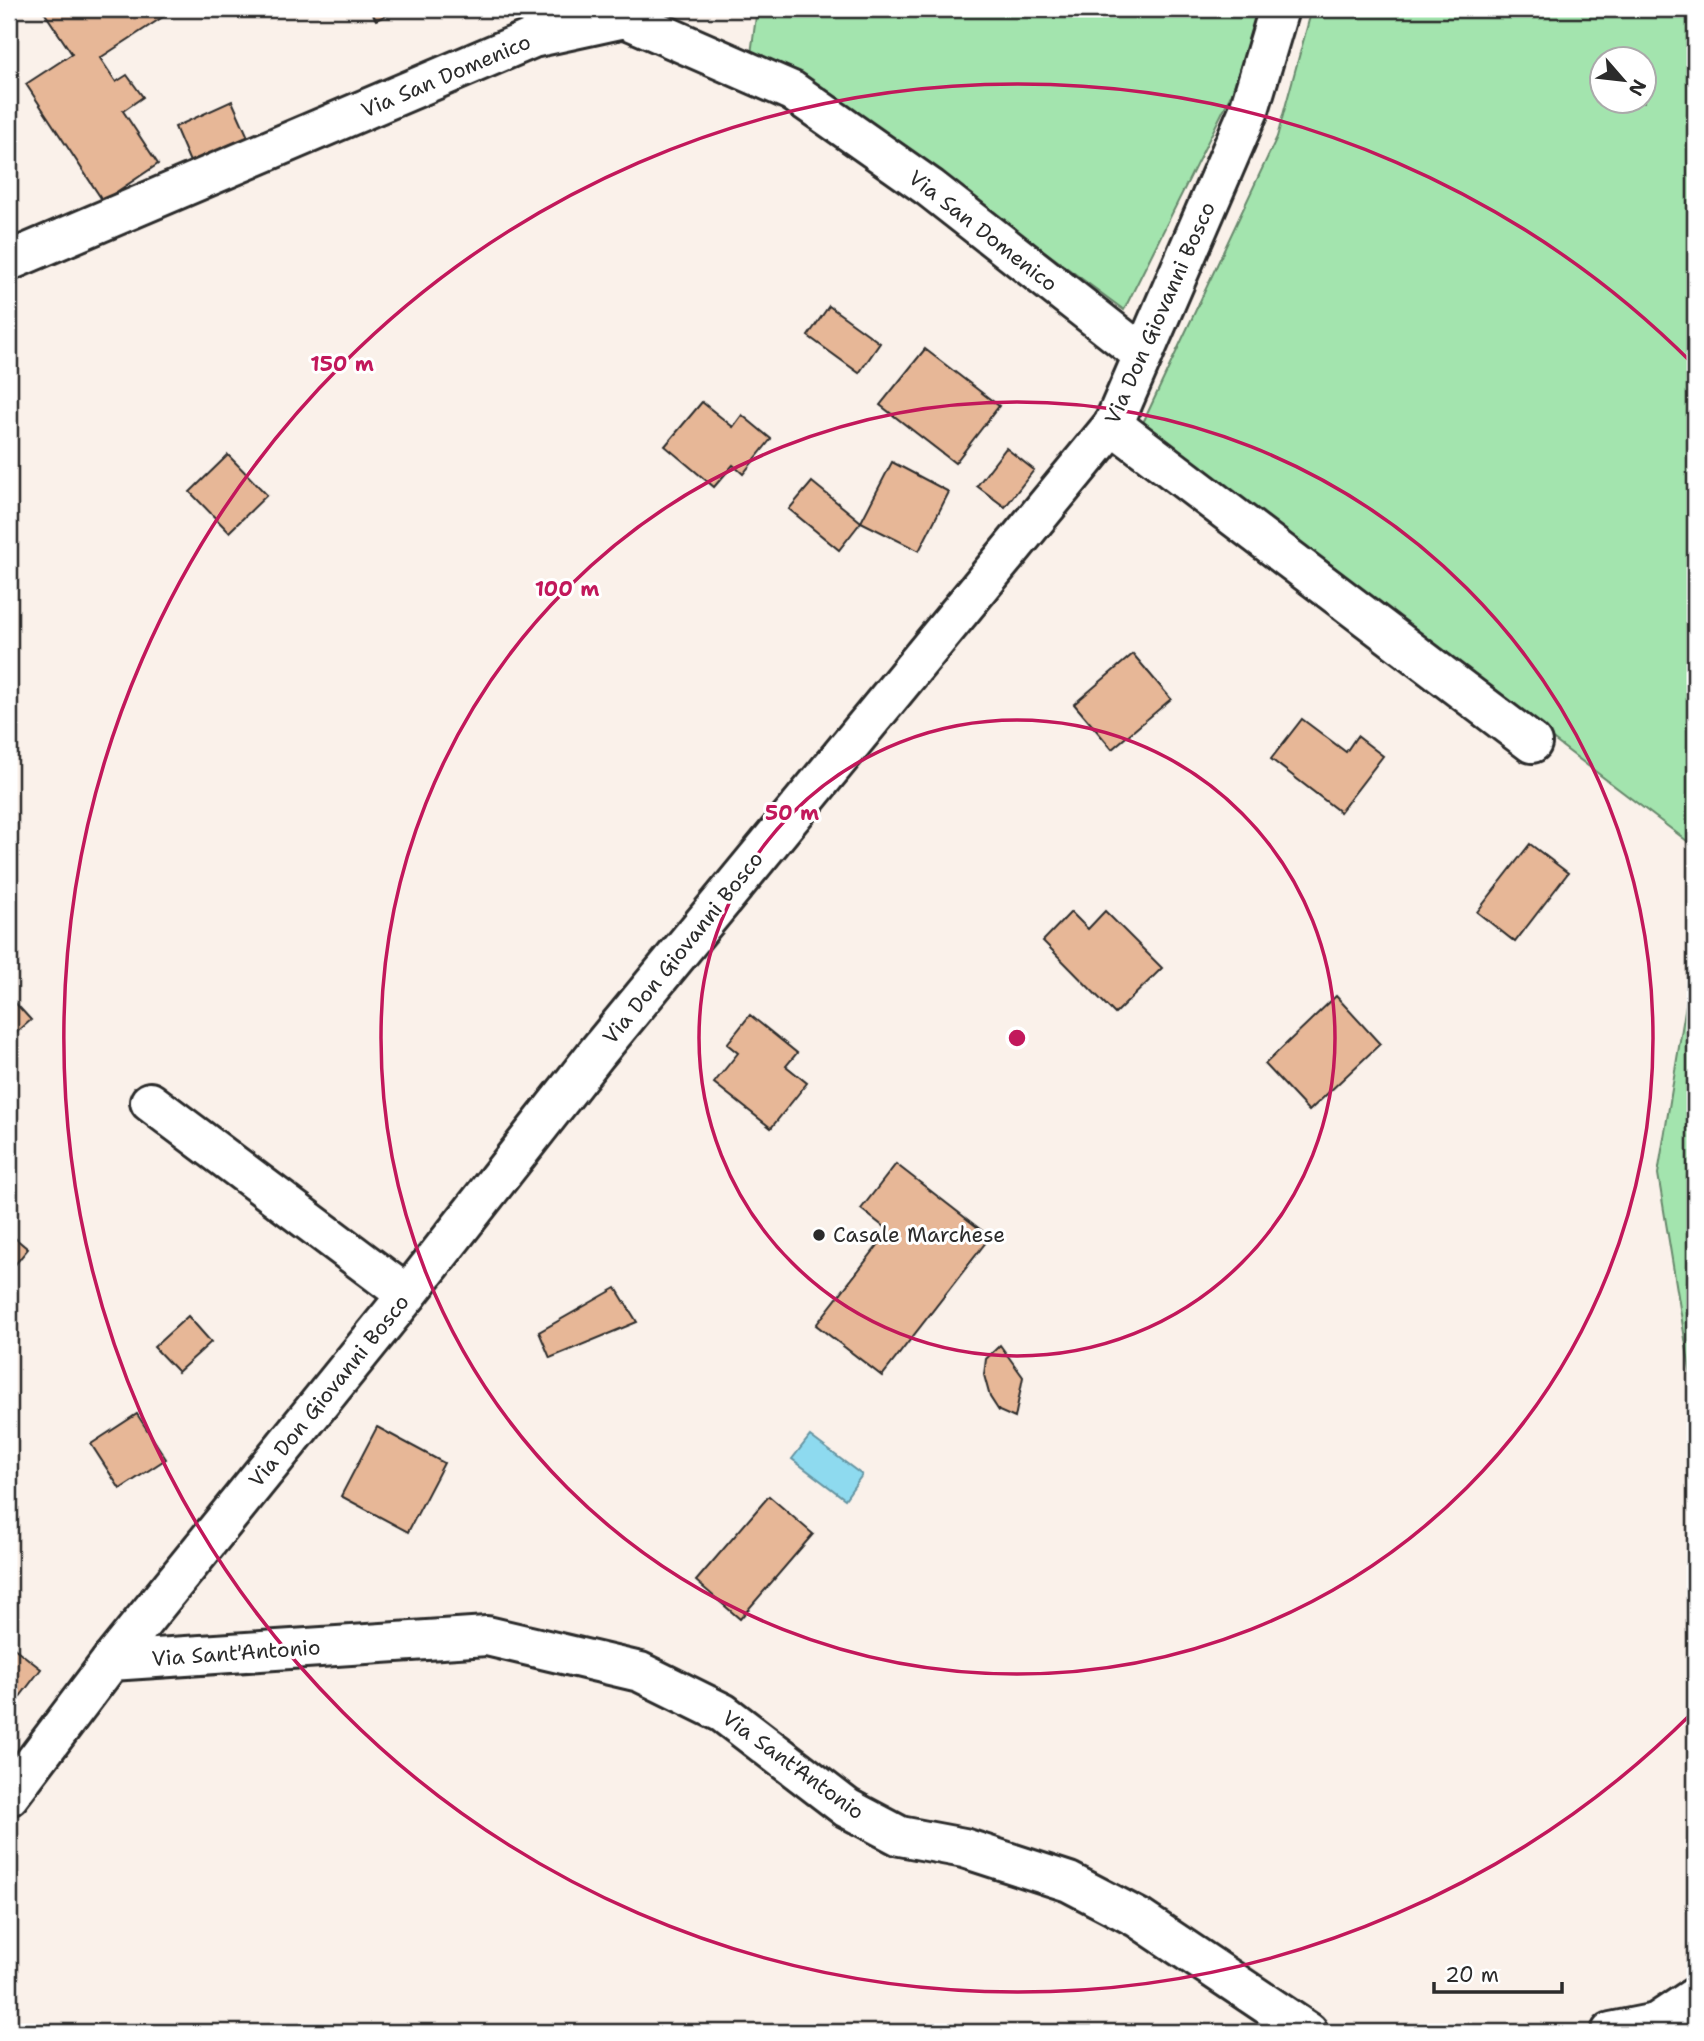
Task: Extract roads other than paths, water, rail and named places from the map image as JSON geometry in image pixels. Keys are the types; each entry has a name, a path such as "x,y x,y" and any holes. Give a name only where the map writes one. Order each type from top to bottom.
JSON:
{"street":[{"name":"Via Don Giovanni Bosco","path":"9,1796 111,1661 407,1295 596,1054 1113,425 1249,110 1279,9"},
{"name":"Via San Domenico","path":"9,261 533,38 625,18 792,91 929,188 1143,355"},
{"path":"1113,425 1532,743"},
{"path":"150,1102 407,1295"},
{"name":"Via Sant'Antonio","path":"111,1661 487,1636 640,1672 723,1713 846,1808 900,1836 964,1848 1069,1882 1138,1918 1308,2032"},
{"path":"1611,2032 1656,2022 1695,1997"}],"water":[{"path":"810,1436 862,1475 845,1499 792,1459"}],"place":[{"name":"Casale Marchese","path":"819,1235"}]}
